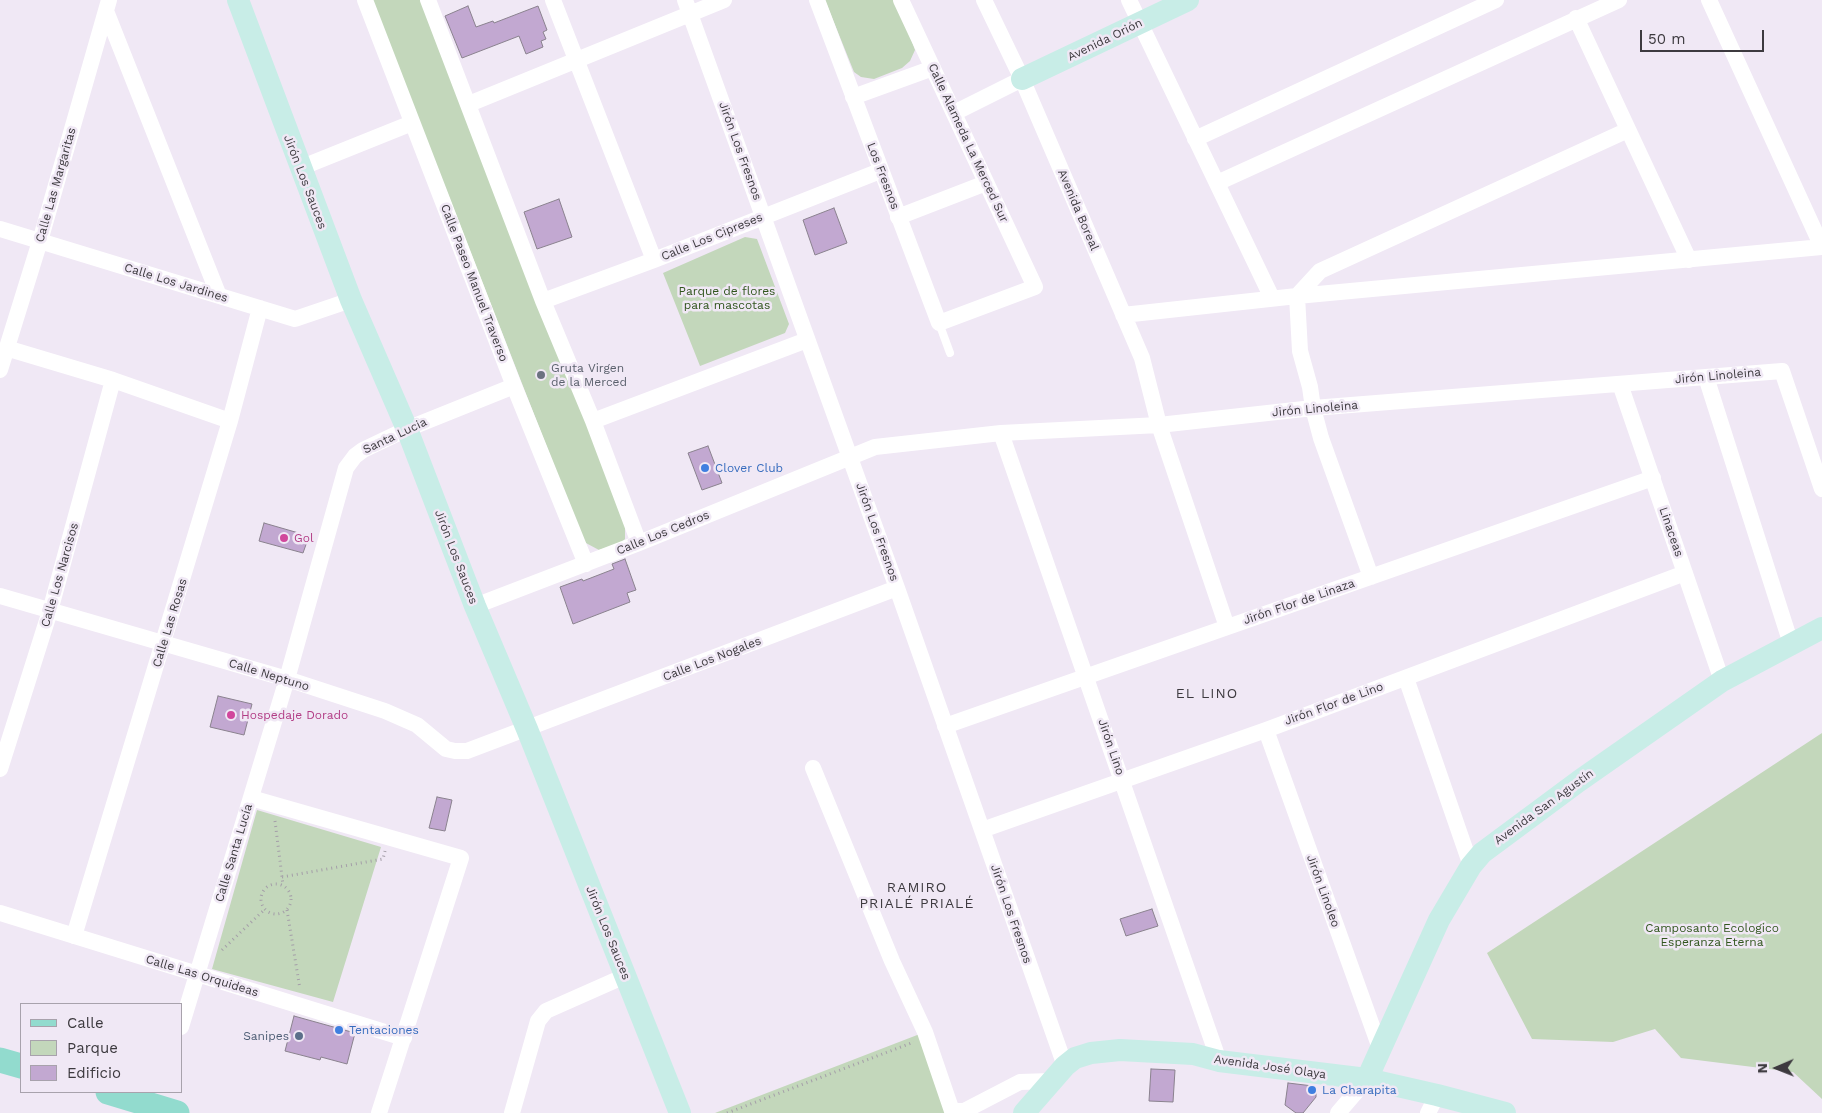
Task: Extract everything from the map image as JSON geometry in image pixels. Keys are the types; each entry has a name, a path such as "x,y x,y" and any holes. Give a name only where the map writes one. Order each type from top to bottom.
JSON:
{"main road":[{"path":"0,1060 20,1066"},
{"path":"112,1093 163,1106"}],"street":[{"name":"Jirón Los Sauces","path":"238,0 351,300 406,429 475,606 527,729 680,1113"},
{"name":"Calle Paseo Manuel Traverso","path":"365,0 514,386 586,564"},
{"path":"428,0 543,301 593,421 639,543"},
{"path":"553,0 654,260"},
{"path":"469,104 577,60 687,7 724,0"},
{"name":"Los Fresnos","path":"817,0 939,324"},
{"name":"Calle Alameda La Merced Sur","path":"901,0 1035,287 939,324"},
{"name":"Avenida Boreal","path":"984,0 1022,79 1142,358 1160,425"},
{"path":"1129,0 1272,298"},
{"name":"Avenida Orión","path":"1022,79 1188,0"},
{"path":"1196,139 1496,0"},
{"path":"1217,182 1619,0"},
{"path":"1123,315 1272,298 1822,247 1709,0"},
{"path":"108,5 219,296"},
{"name":"Calle Las Margaritas","path":"0,370 40,241 108,5"},
{"name":"Jirón Los Fresnos","path":"687,7 764,216 982,830 1058,1073"},
{"path":"1576,18 1689,260"},
{"path":"853,97 933,68"},
{"path":"954,114 1022,79"},
{"path":"300,168 412,124"},
{"path":"1370,577 1321,438 1313,408 1310,387 1300,351 1297,296 1320,270 1628,130"},
{"name":"Calle Los Cipreses","path":"543,301 654,260 880,171"},
{"path":"898,217 986,183"},
{"name":"Calle Los Jardines","path":"0,229 295,319 351,300"},
{"name":"Calle Las Rosas","path":"74,936 230,421 260,308"},
{"path":"593,421 807,340"},
{"path":"6,348 113,380 230,421"},
{"name":"Jirón Linoleina","path":"850,459 875,448 1001,433 1160,425 1313,408 1782,371 1822,489"},
{"path":"1706,377 1791,644"},
{"name":"Calle Los Narcisos","path":"0,769 50,611 113,380"},
{"name":"Linaceas","path":"1620,384 1722,681"},
{"name":"Santa Lucia","path":"287,679 346,468 355,456 363,450 406,429 514,386"},
{"path":"1160,425 1227,627"},
{"name":"Jirón Lino","path":"1001,433 1219,1061"},
{"name":"Calle Los Cedros","path":"475,606 850,459"},
{"name":"Jirón Flor de Linaza","path":"945,726 1652,478"},
{"name":"Jirón Flor de Lino","path":"982,830 1266,730 1685,573"},
{"name":"Calle Los Nogales","path":"527,729 897,588"},
{"name":"Calle Neptuno","path":"0,596 287,679 397,715 418,726 446,749 467,751 527,729"},
{"name":"Avenida San Agustín","path":"1367,1079 1440,920 1471,866 1482,853 1579,781 1722,681 1822,628"},
{"path":"1406,678 1471,866"},
{"name":"Calle Santa Lucía","path":"182,1023 287,679"},
{"name":"Jirón Linoleo","path":"1266,730 1381,1051"},
{"path":"813,768 892,961 925,1032 952,1111 964,1111 1020,1082 1058,1073"},
{"path":"251,798 461,858 379,1113"},
{"name":"Calle Las Orquideas","path":"0,913 404,1038"},
{"path":"512,1113 538,1020 546,1011 625,976"},
{"name":"Avenida José Olaya","path":"1058,1073 1075,1058 1091,1053 1120,1050 1193,1054 1219,1061 1367,1079 1433,1104 1505,1113"},
{"path":"1024,1113 1058,1073"},
{"path":"1338,1113 1367,1079"}],"lane":[{"name":"Los Fresnos","path":"939,324 950,352"}],"path":[{"path":"273,804 282,885"},
{"path":"282,877 383,859"},
{"path":"287,910 278,914 264,909 261,899 264,890 273,884 282,885 287,888 292,896 287,910 302,1007"},
{"path":"197,974 264,909"},
{"path":"727,1113 922,1038"}],"green space":[{"path":"372,0 421,0 625,523 625,539 621,543 599,550 584,542"},
{"path":"825,0 894,0 915,50 910,61 902,68 874,79 861,77 854,72"},
{"name":"Parque de flores para mascotas","path":"745,237 757,239 789,324 785,333 700,366 663,273"},
{"name":"Camposanto Ecologico Esperanza Eterna","path":"1822,733 1822,1099 1793,1072 1681,1058 1655,1029 1613,1042 1532,1039 1487,953"},
{"path":"257,810 381,847 333,1002 212,969"},
{"path":"925,1032 953,1113 715,1113"}],"building":[{"path":"468,6 476,27 493,21 494,23 538,6 547,30 543,32 546,39 541,41 543,47 526,54 519,36 462,58 445,16"},
{"path":"559,199 572,237 537,249 524,212"},
{"path":"834,208 847,243 815,255 803,220"},
{"name":"Clover Club","path":"708,446 722,483 702,490 688,453"},
{"name":"Gol","path":"264,523 309,536 303,553 259,541"},
{"path":"625,559 636,590 627,593 630,602 573,624 560,587 582,579 583,581 614,569 612,564"},
{"name":"Hospedaje Dorado","path":"218,696 252,704 244,735 210,727"},
{"path":"437,797 452,800 445,831 429,828"},
{"path":"1152,909 1158,926 1126,936 1120,919"},
{"path":"294,1016 355,1033 347,1064 321,1057 320,1060 285,1051"},
{"path":"1151,1069 1175,1070 1173,1102 1149,1101"},
{"path":"1288,1083 1313,1086 1316,1090 1316,1097 1303,1113 1296,1113 1285,1105"}],"place":[{"name":"Gruta Virgen de la Merced","path":"541,375"},
{"name":"Clover Club","path":"705,468"},
{"name":"Gol","path":"284,538"},
{"name":"Hospedaje Dorado","path":"231,715"},
{"name":"Tentaciones","path":"339,1030"},
{"name":"Sanipes","path":"299,1036"},
{"name":"La Charapita","path":"1312,1090"}],"district":[{"name":"EL LINO","path":"1207,694"},
{"name":"RAMIRO PRIALÉ PRIALÉ","path":"917,896"}]}
